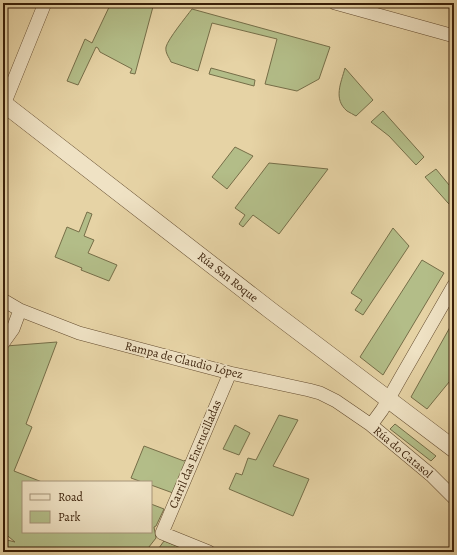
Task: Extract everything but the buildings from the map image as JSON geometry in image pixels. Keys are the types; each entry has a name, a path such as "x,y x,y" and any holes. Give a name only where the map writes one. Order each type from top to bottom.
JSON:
{"street":[{"path":"4,104 45,3"},
{"path":"335,3 454,36"},
{"name":"Rúa San Roque","path":"4,104 257,300 454,449"},
{"path":"371,425 388,400 454,285"},
{"name":"Rampa de Claudio López","path":"3,300 20,310 79,333 230,373 320,393 349,409"},
{"path":"3,343 13,329 20,310"},
{"name":"Carril das Encrucilladas","path":"209,552 162,532 230,373"},
{"name":"Rúa do Catasol","path":"349,409 371,425 431,475 454,498"}],"green space":[{"path":"111,3 154,3 135,74 130,73 132,69 100,52 96,47 78,85 67,81 85,39 92,43"},
{"path":"192,9 330,47 319,79 297,91 265,84 277,39 212,23 198,71 171,62 166,49 167,43"},
{"path":"211,68 255,80 254,86 209,74"},
{"path":"345,68 373,100 356,116 347,111 340,101 339,91"},
{"path":"383,111 424,157 416,165 389,136 371,122"},
{"path":"235,147 253,156 227,189 212,177"},
{"path":"269,163 328,169 279,234 253,215 243,227 239,224 245,215 235,208"},
{"path":"436,169 454,191 454,209 425,177"},
{"path":"87,212 92,214 84,236 94,240 88,253 117,265 109,281 81,270 82,268 55,257 67,227 79,232"},
{"path":"393,228 409,246 363,315 355,310 362,300 351,293"},
{"path":"422,260 444,273 383,375 360,357"},
{"path":"454,320 454,376 427,409 411,397"},
{"path":"57,342 26,424 32,427 14,471 39,481 22,481 22,533 152,533 152,504 164,509 156,526 154,527 156,538 145,552 3,552 3,539 15,542 3,532 3,348 6,346"},
{"path":"279,415 298,420 273,466 309,479 293,516 229,489 236,473 242,475 248,458 256,460"},
{"path":"395,424 436,456 431,461 390,429"},
{"path":"235,425 250,433 239,455 223,449"},
{"path":"144,446 186,461 173,493 152,485 152,481 139,481 131,478"},
{"path":"164,541 192,552 156,552"}]}
